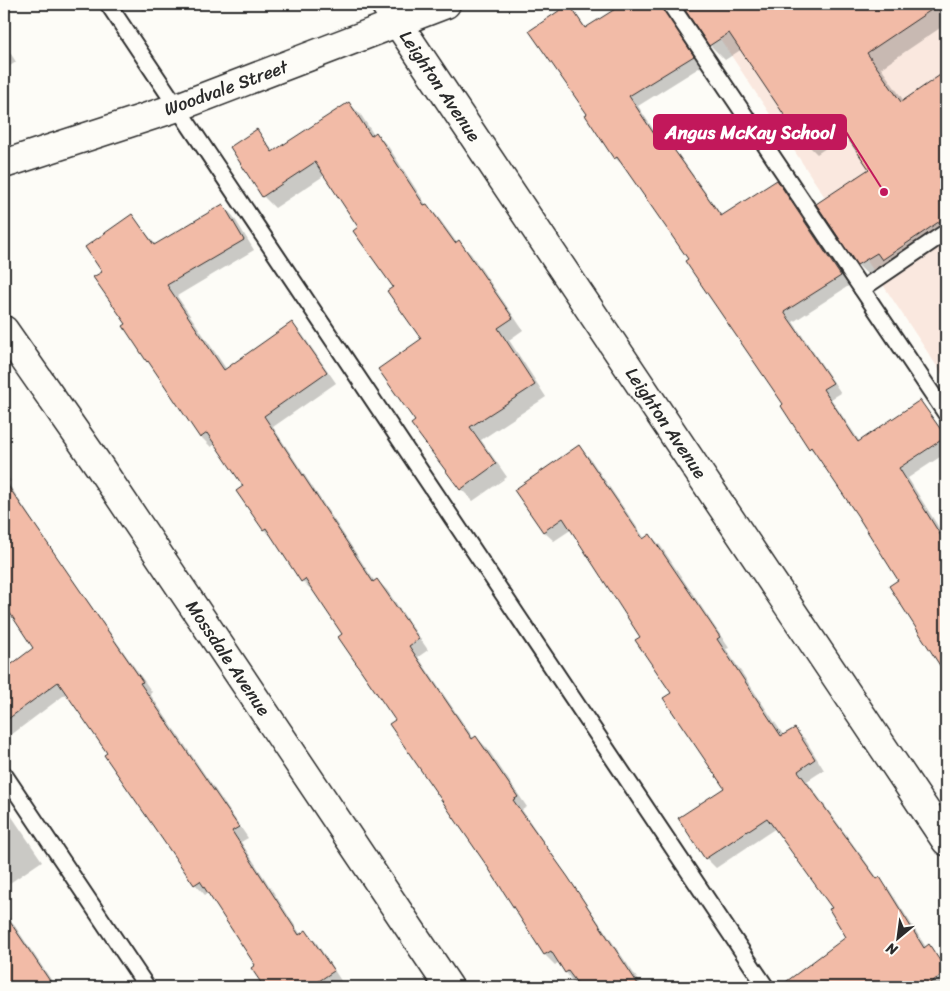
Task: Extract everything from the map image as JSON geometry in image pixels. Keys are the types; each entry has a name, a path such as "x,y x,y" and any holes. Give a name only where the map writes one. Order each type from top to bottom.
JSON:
{"street":[{"name":"Woodvale Street","path":"4,164 178,107 392,14 446,4"},
{"name":"Leighton Avenue","path":"392,14 946,841"},
{"name":"Mossdale Avenue","path":"4,330 99,466 449,987"}],"lane":[{"path":"108,4 766,987"},
{"path":"670,4 946,414"},
{"path":"862,290 946,232"},
{"path":"4,774 147,987"}],"shaded area":[{"path":"697,4 946,4 946,380"}],"building":[{"path":"569,4 585,28 623,4 661,4 694,56 629,96 664,149 670,144 721,216 777,180 841,276 784,312 833,383 823,389 858,442 920,400 946,437 899,468 946,544 946,675 889,586 898,580 857,515 811,447 809,449 781,406 783,404 685,261 688,259 617,157 614,159 585,115 587,114 529,31"},
{"path":"681,4 940,4 867,53 901,102 946,71 946,217 882,260 877,253 857,265 816,204 869,169 834,118 801,140 729,33 709,46"},
{"path":"349,102 371,136 376,132 424,205 427,204 455,243 459,240 513,318 498,328 535,385 470,427 496,464 460,490 411,424 415,421 378,369 421,339 387,291 393,287 353,231 358,227 315,162 262,197 230,147 257,129 272,152"},
{"path":"223,204 244,240 167,285 224,370 292,322 327,372 264,416 373,582 377,579 419,639 409,646 472,739 476,736 518,797 513,800 568,877 640,987 580,987 568,971 565,973 551,951 544,955 487,866 389,724 395,720 338,637 342,634 305,579 301,582 266,528 263,530 236,491 243,486 207,433 200,438 123,326 126,324 93,277 102,272 85,247 132,214 154,245"},
{"path":"579,445 643,539 650,534 720,637 717,639 781,736 795,728 815,759 798,771 877,879 880,877 924,948 929,944 946,970 946,972 924,987 779,987 846,937 829,909 832,908 767,818 705,859 678,818 724,788 663,698 671,693 635,640 640,637 563,518 543,532 514,490"},
{"path":"4,480 143,682 140,683 239,827 232,831 299,935 306,930 334,971 310,987 264,987 251,968 255,965 200,881 194,885 104,755 107,753 58,682 4,722 4,670 33,648 4,604"},
{"path":"4,913 54,987 4,987"}],"place":[{"name":"Angus McKay School","path":"884,192"}]}
